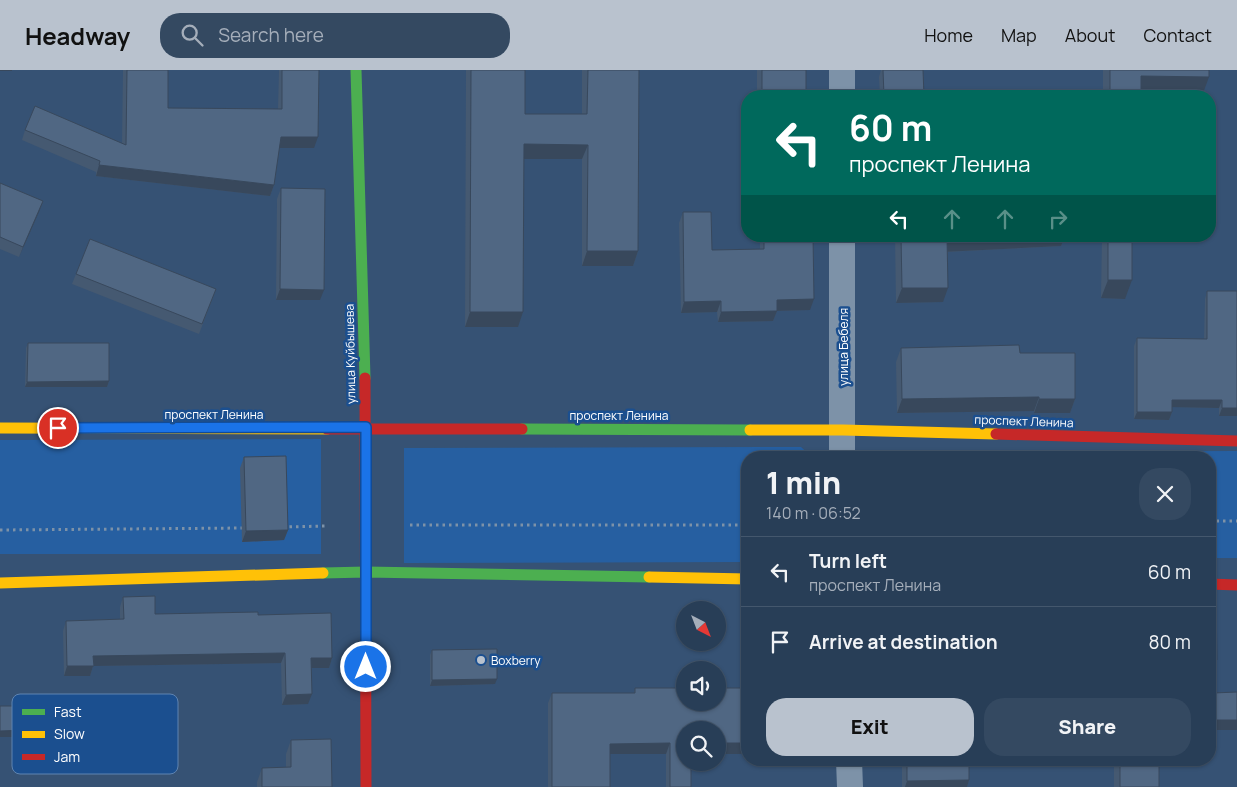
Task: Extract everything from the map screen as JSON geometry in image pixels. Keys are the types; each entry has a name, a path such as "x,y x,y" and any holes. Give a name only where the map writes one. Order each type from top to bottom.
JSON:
{"street":[{"name":"улица Куйбышева","path":"356,70 366,427 366,787"},
{"path":"842,70 842,90"},
{"name":"улица Бебеля","path":"842,242 842,451"},
{"name":"проспект Ленина","path":"0,428 366,427 843,430 1237,441"},
{"path":"0,583 366,572 741,579"},
{"path":"1216,584 1237,585"},
{"path":"849,766 850,787"}],"path":[{"path":"1216,521 1237,521"},
{"path":"410,525 741,525"},
{"path":"278,527 325,526"},
{"path":"0,530 249,528"}],"shaded area":[{"path":"321,439 321,554 0,554 0,440"},
{"path":"801,447 805,451 741,451 741,562 404,563 404,448"},
{"path":"1216,451 1237,451 1237,558 1216,558"}],"building":[{"path":"127,70 168,70 168,108 282,109 282,70 319,70 318,137 281,137 274,185 99,165 100,161 25,130 35,106 126,145"},
{"path":"471,70 525,70 525,114 587,114 588,70 639,70 638,251 587,251 588,145 524,144 523,312 470,312"},
{"path":"762,70 806,70 806,90 762,90"},
{"path":"883,70 923,70 924,90 884,90"},
{"path":"1110,70 1209,70 1209,77 1141,76 1141,90 1110,90"},
{"path":"0,183 43,201 23,247 0,237"},
{"path":"281,188 325,189 324,290 280,289"},
{"path":"683,212 711,212 712,250 764,249 764,242 813,242 814,299 777,300 777,311 721,312 721,301 684,302"},
{"path":"90,239 216,289 202,324 76,274"},
{"path":"901,242 947,242 948,288 902,288"},
{"path":"1108,242 1132,242 1132,280 1108,280"},
{"path":"1207,291 1237,291 1237,408 1222,408 1222,400 1172,400 1172,412 1137,412 1137,338 1207,339"},
{"path":"28,343 109,343 109,381 27,382"},
{"path":"1019,345 1020,353 1075,353 1075,399 1039,399 1039,397 902,399 901,348"},
{"path":"286,456 288,530 246,531 244,457"},
{"path":"155,596 155,614 258,612 258,615 331,613 332,658 311,658 312,694 286,695 285,653 93,656 94,666 67,666 66,621 124,619 123,597"},
{"path":"1216,605 1217,660 1216,660"},
{"path":"497,649 497,679 432,680 432,650"},
{"path":"635,688 676,688 676,711 726,711 726,688 741,688 741,743 726,743 726,721 676,721 676,771 691,771 691,787 670,787 670,743 610,744 610,787 552,787 552,693 635,693"},
{"path":"1237,692 1237,720 1216,720 1216,693"},
{"path":"0,706 12,706 12,730 0,731"},
{"path":"331,739 332,787 262,787 262,768 291,767 291,740"},
{"path":"907,766 969,766 969,780 907,781"},
{"path":"1120,766 1159,766 1159,787 1120,787"}],"traffic: fast":[{"path":"356,70 365,378"},
{"path":"522,429 750,430"},
{"path":"323,573 366,572 649,577"}],"traffic: slow":[{"path":"0,428 327,429"},
{"path":"750,430 843,430 996,434"},
{"path":"0,583 323,573"},
{"path":"649,577 741,579"}],"traffic: jam":[{"path":"365,378 366,787"},
{"path":"327,429 522,429"},
{"path":"996,434 1237,441"},
{"path":"1216,584 1237,585"}],"place":[{"name":"Boxberry","path":"481,660"}],"route":[{"path":"58,428 366,427 366,667"}]}
